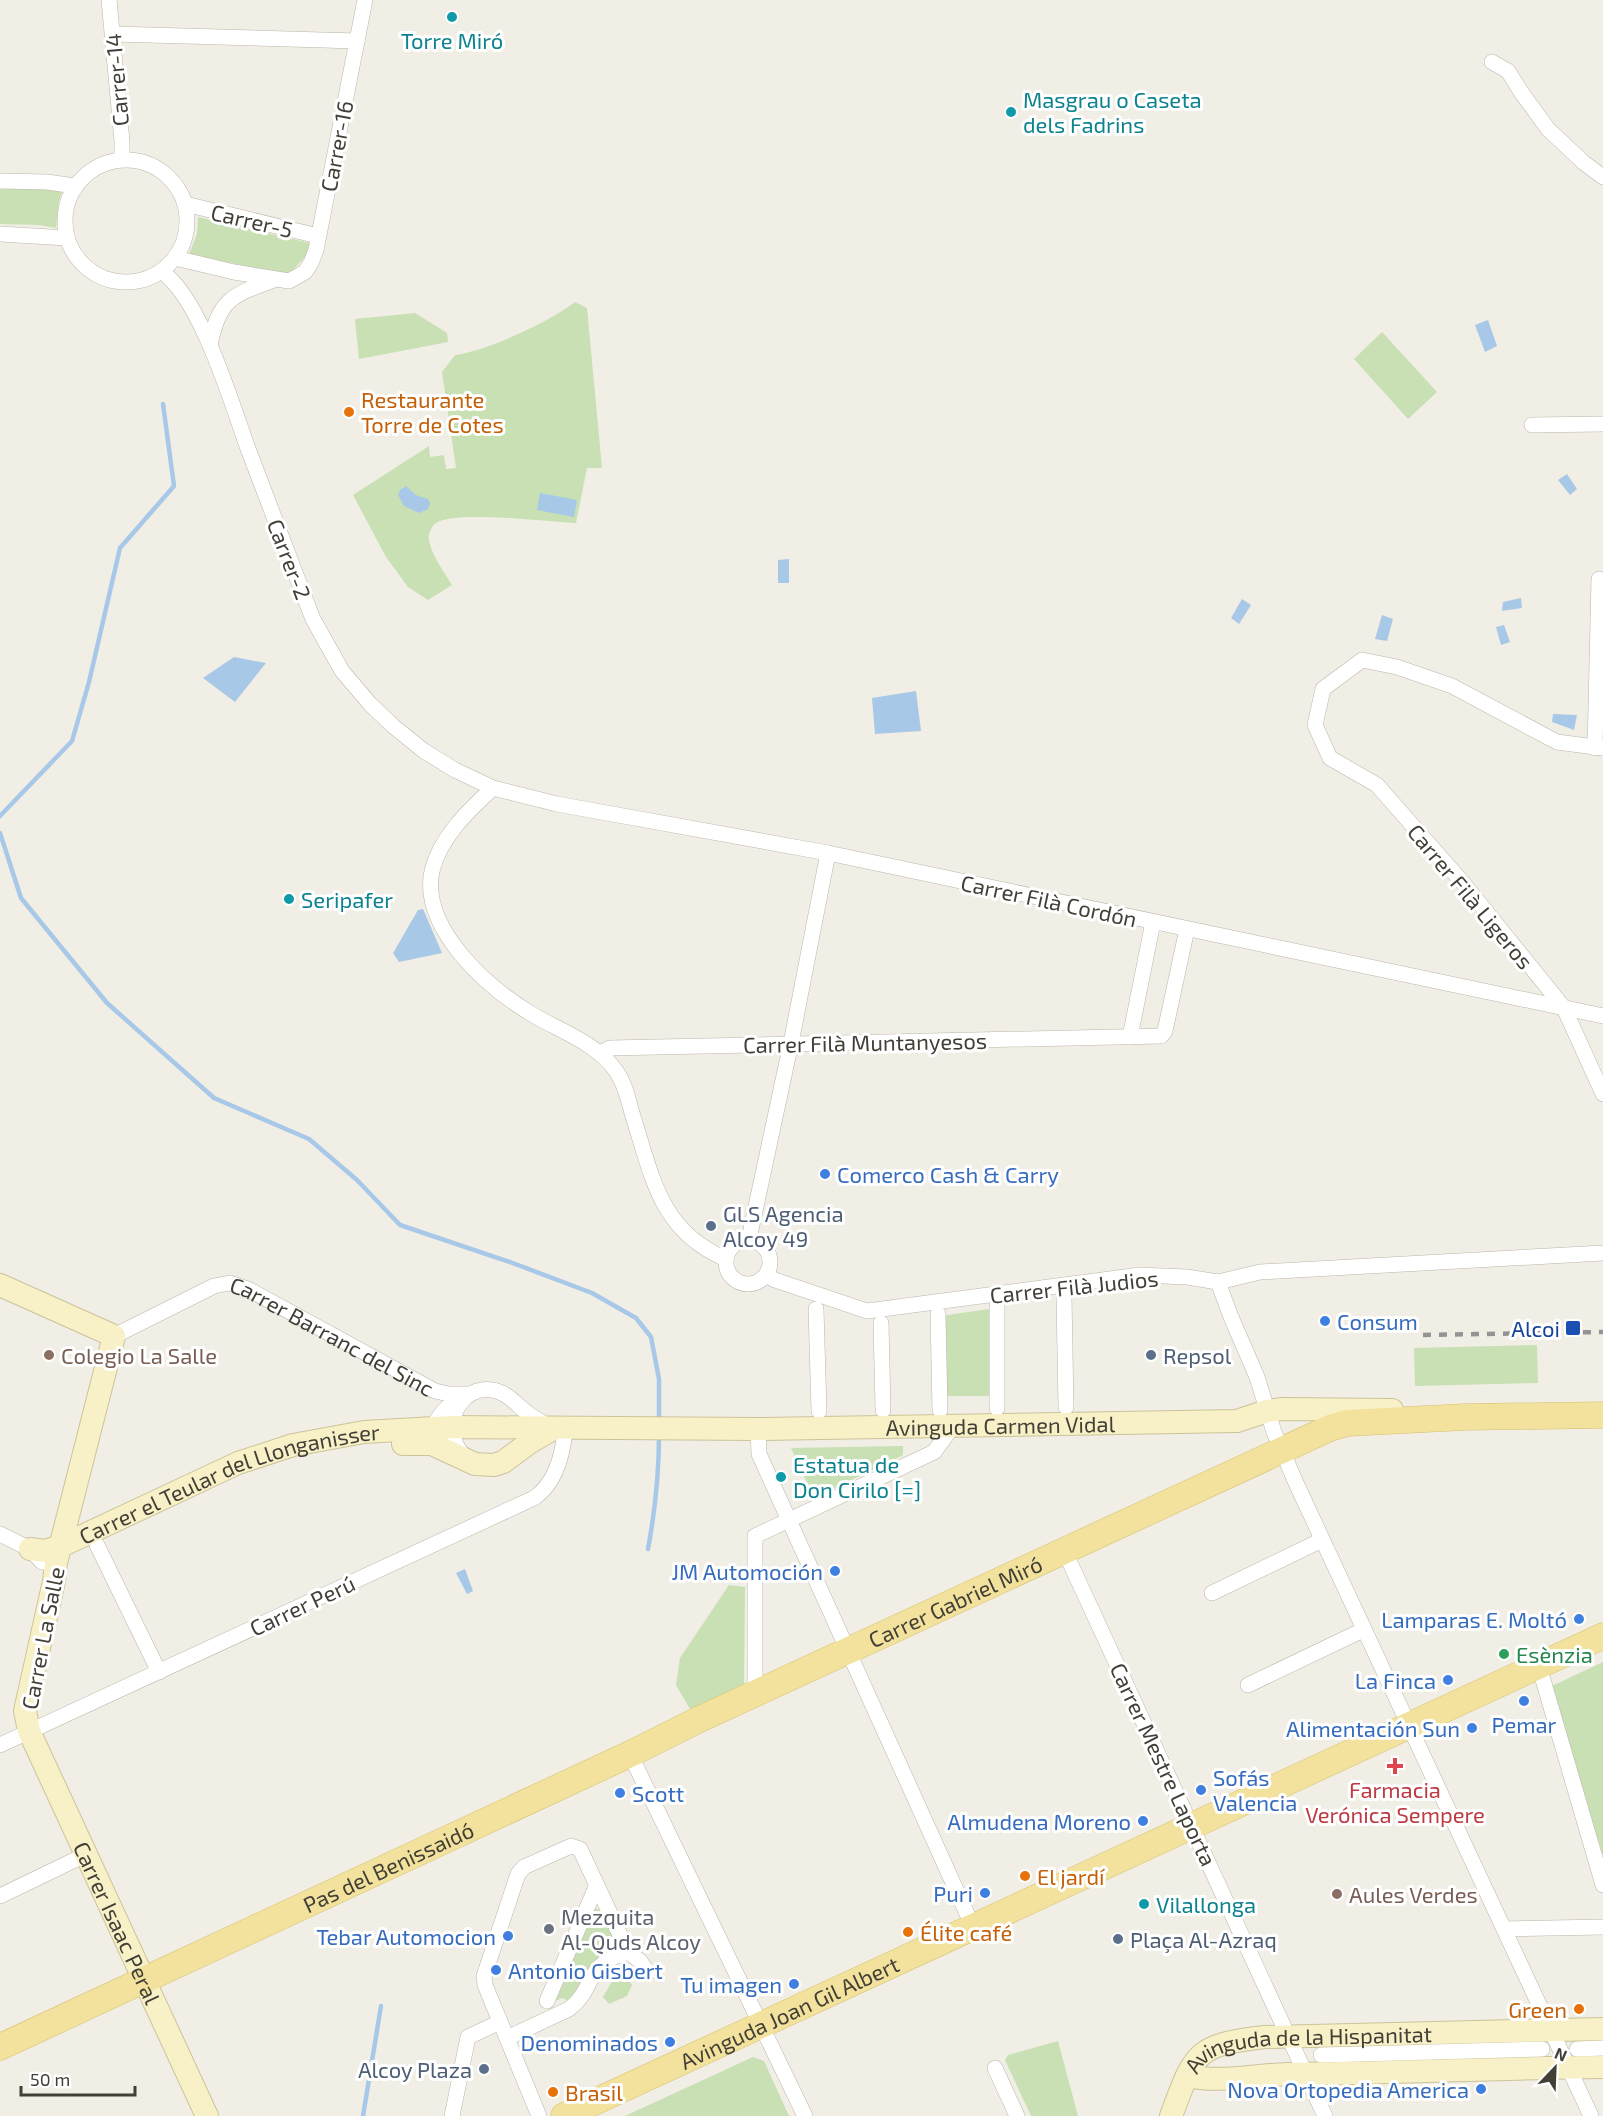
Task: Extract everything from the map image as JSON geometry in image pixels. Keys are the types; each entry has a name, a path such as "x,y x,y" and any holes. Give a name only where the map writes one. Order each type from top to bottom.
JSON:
{"main road":[{"name":"Carrer Gabriel Miró","path":"630,1754 755,1693 1330,1428 1347,1423 1491,1416 1603,1415"},
{"name":"Avinguda Joan Gil Albert","path":"564,2116 1603,1636"},
{"name":"Pas del Benissaidó","path":"0,2047 630,1754"}],"street":[{"name":"Carrer-14","path":"109,0 122,159"},
{"name":"Carrer-16","path":"210,345 214,326 223,307 237,294 301,275 309,267 314,257 365,0"},
{"path":"112,34 357,41"},
{"path":"1491,62 1508,70 1548,129 1583,162 1603,177"},
{"path":"122,159 142,162 161,170 176,185 185,204 187,223 184,241 175,258 160,271 143,279 124,282 105,278 88,269 75,256 67,238 65,210 75,186 86,174 103,164 122,159"},
{"path":"0,181 47,182 75,186"},
{"name":"Carrer-5","path":"185,204 318,236"},
{"path":"0,234 67,238"},
{"path":"175,258 282,280"},
{"name":"Carrer-2","path":"160,271 167,276 188,303 210,345 304,596 342,671 377,711 424,751 455,770 493,788"},
{"path":"1532,425 1603,424"},
{"path":"1599,579 1599,748"},
{"name":"Carrer Filà Ligeros","path":"1599,748 1557,742 1452,686 1397,667 1362,660 1323,689 1315,725 1330,758 1377,785 1464,884 1564,1008 1603,1094"},
{"path":"493,788 458,824 437,856 432,872 431,891 436,914 461,954 488,983 531,1014 600,1053 612,1065 622,1082 653,1180 667,1210 690,1239 726,1259"},
{"name":"Carrer Filà Cordón","path":"493,788 557,804 828,854 1603,1016"},
{"path":"749,1239 792,1043 828,854"},
{"path":"1130,1037 1153,922"},
{"name":"Carrer Filà Muntanyesos","path":"600,1053 610,1048 1161,1036 1165,1031 1187,929"},
{"path":"749,1239 761,1244 769,1254 770,1268 766,1275 756,1282 743,1283 732,1277 726,1266 726,1259 732,1247 749,1239"},
{"name":"Carrer Filà Judios","path":"766,1275 867,1311 1140,1275 1218,1281 1260,1272 1603,1253"},
{"path":"1218,1281 1257,1377 1281,1450 1504,1929 1547,2039 1572,2058 1591,2116"},
{"name":"Carrer Barranc del Sinc","path":"114,1336 214,1286 230,1283 248,1288 435,1391 466,1397"},
{"path":"0,1285 114,1336"},
{"path":"1064,1296 1066,1407"},
{"path":"997,1306 997,1407"},
{"path":"816,1309 819,1411"},
{"path":"755,1693 755,1536 934,1452 946,1418 938,1314"},
{"path":"881,1323 883,1410"},
{"name":"Carrer La Salle","path":"29,1731 25,1711 58,1555 114,1336"},
{"path":"466,1459 442,1428 466,1397 480,1390 491,1389 511,1398 521,1416 522,1427 517,1447 511,1456"},
{"path":"516,1404 559,1429"},
{"name":"Avinguda Carmen Vidal","path":"559,1429 758,1429 946,1418 1237,1421 1267,1411 1297,1408 1459,1408 1491,1416"},
{"name":"Carrer el Teular del Llonganisser","path":"58,1555 214,1473 275,1450 345,1435 442,1428 559,1429"},
{"name":"Carrer el Teular del Llonganisser","path":"30,1550 58,1555 97,1545 252,1474 314,1456 361,1447 426,1443 443,1448 475,1464 494,1466 559,1429"},
{"name":"Carrer Perú","path":"0,1745 534,1498 545,1488 558,1465 563,1450 559,1429"},
{"path":"758,1429 759,1454 973,1927"},
{"path":"0,1534 30,1550"},
{"path":"1212,1593 1322,1540"},
{"path":"97,1545 159,1672"},
{"name":"Carrer Mestre Laporta","path":"1065,1552 1325,2116"},
{"path":"1248,1685 1364,1630"},
{"path":"1539,1666 1603,1885"},
{"name":"Carrer Isaac Peral","path":"29,1731 207,2116"},
{"path":"630,1754 805,2116"},
{"path":"539,2116 485,1985 484,1976 518,1874 524,1867 571,1846 580,1849 628,1952 640,1961 648,1973"},
{"path":"0,1896 87,1854"},
{"path":"547,2001 596,1887"},
{"path":"1504,1929 1603,1926"},
{"path":"507,2038 569,2009 576,2003 597,1968 611,1958 628,1952"},
{"path":"452,2116 468,2037 500,2022"},
{"name":"Avinguda de la Hispanitat","path":"1321,2055 1547,2039 1603,2029"},
{"name":"Avinguda de la Hispanitat","path":"1547,2039 1288,2036 1237,2040 1205,2050 1198,2056 1186,2076 1201,2079 1572,2058 1603,2048"},
{"name":"Avinguda de la Hispanitat","path":"1572,2058 1603,2067"},
{"path":"995,2068 1017,2116"},
{"path":"1171,2116 1186,2076"}],"green space":[{"path":"0,187 63,189 59,201 56,228 0,224"},
{"path":"198,217 310,243 309,253 288,275 189,254 197,234"},
{"path":"575,302 587,308 602,468 587,468 576,523 462,517 436,523 429,535 429,541 437,561 452,585 428,600 408,587 386,557 353,495 429,446 430,457 444,455 446,469 456,468 442,372 455,355 484,348 517,334 550,318"},
{"path":"415,313 447,333 448,342 359,359 355,319"},
{"path":"1382,332 1437,392 1408,419 1354,359"},
{"path":"989,1309 990,1396 943,1396 941,1316"},
{"path":"1537,1345 1538,1383 1415,1386 1414,1348"},
{"path":"903,1446 903,1455 814,1498 791,1448"},
{"path":"729,1585 745,1587 744,1684 690,1709 676,1685 680,1658"},
{"path":"1603,1662 1603,1856 1598,1839 1591,1830 1552,1686"},
{"path":"593,1908 601,1910 617,1945 615,1951 598,1959 568,2001 563,1998 552,2002"},
{"path":"620,1975 628,1978 632,1985 627,1996 609,2004 603,1997 614,1978"},
{"path":"1058,2041 1078,2116 1031,2116 1005,2060 1008,2055"},
{"path":"753,2057 764,2061 789,2116 625,2116"}],"water":[{"path":"1488,320 1497,346 1485,352 1475,325"},
{"path":"1567,474 1577,489 1570,495 1558,480"},
{"path":"406,486 416,495 428,499 430,503 428,509 419,513 404,506 398,495 400,490"},
{"path":"540,493 577,500 574,517 537,510"},
{"path":"789,559 789,583 778,583 778,560"},
{"path":"1521,598 1522,608 1502,611 1503,602"},
{"path":"1242,599 1251,605 1239,624 1231,618"},
{"path":"1382,615 1393,619 1387,641 1375,639"},
{"path":"1504,625 1510,642 1501,645 1496,627"},
{"path":"234,657 266,663 235,702 203,678"},
{"path":"916,691 921,731 875,734 872,698"},
{"path":"1553,714 1577,715 1574,730 1552,722"},
{"path":"423,909 442,953 399,962 393,953 418,910"},
{"path":"465,1569 473,1591 467,1594 456,1573"}],"waterway":[{"path":"0,816 72,741 89,682 120,548 174,486 163,404"},
{"path":"0,833 21,898 107,1003 214,1098 309,1139 357,1180 400,1225 510,1262 592,1293 636,1318 651,1337 659,1379 659,1421"},
{"path":"648,1549 656,1492 659,1435"},
{"path":"363,2116 381,2006"}],"railway":[{"path":"1423,1335 1603,1332"}],"place":[{"name":"Torre Miró","path":"452,17"},
{"name":"Masgrau o Caseta dels Fadrins","path":"1011,112"},
{"name":"Restaurante Torre de Cotes","path":"349,412"},
{"name":"Seripafer","path":"289,899"},
{"name":"Comerco Cash & Carry","path":"825,1174"},
{"name":"GLS Agencia Alcoy 49","path":"711,1226"},
{"name":"Consum","path":"1325,1321"},
{"name":"Alcoi","path":"1573,1328"},
{"name":"Colegio La Salle","path":"49,1355"},
{"name":"Repsol","path":"1151,1355"},
{"name":"Estatua de Don Cirilo [=]","path":"781,1477"},
{"name":"JM Automoción","path":"835,1571"},
{"name":"Lamparas E. Moltó","path":"1579,1619"},
{"name":"Esènzia","path":"1504,1654"},
{"name":"La Finca","path":"1448,1680"},
{"name":"Pemar","path":"1524,1701"},
{"name":"Alimentación Sun","path":"1472,1728"},
{"name":"Farmacia Verónica Sempere","path":"1395,1766"},
{"name":"Sofás Valencia","path":"1201,1790"},
{"name":"Scott","path":"620,1793"},
{"name":"Almudena Moreno","path":"1143,1821"},
{"name":"El jardí","path":"1025,1876"},
{"name":"Puri","path":"985,1893"},
{"name":"Aules Verdes","path":"1337,1894"},
{"name":"Vilallonga","path":"1144,1904"},
{"name":"Mezquita Al-Quds Alcoy","path":"549,1929"},
{"name":"Élite café","path":"908,1932"},
{"name":"Tebar Automocion","path":"508,1936"},
{"name":"Plaça Al-Azraq","path":"1118,1939"},
{"name":"Antonio Gisbert","path":"496,1970"},
{"name":"Tu imagen","path":"794,1984"},
{"name":"Green","path":"1579,2009"},
{"name":"Denominados","path":"670,2042"},
{"name":"Alcoy Plaza","path":"484,2069"},
{"name":"Nova Ortopedia America","path":"1481,2089"},
{"name":"Brasil","path":"553,2092"}]}
